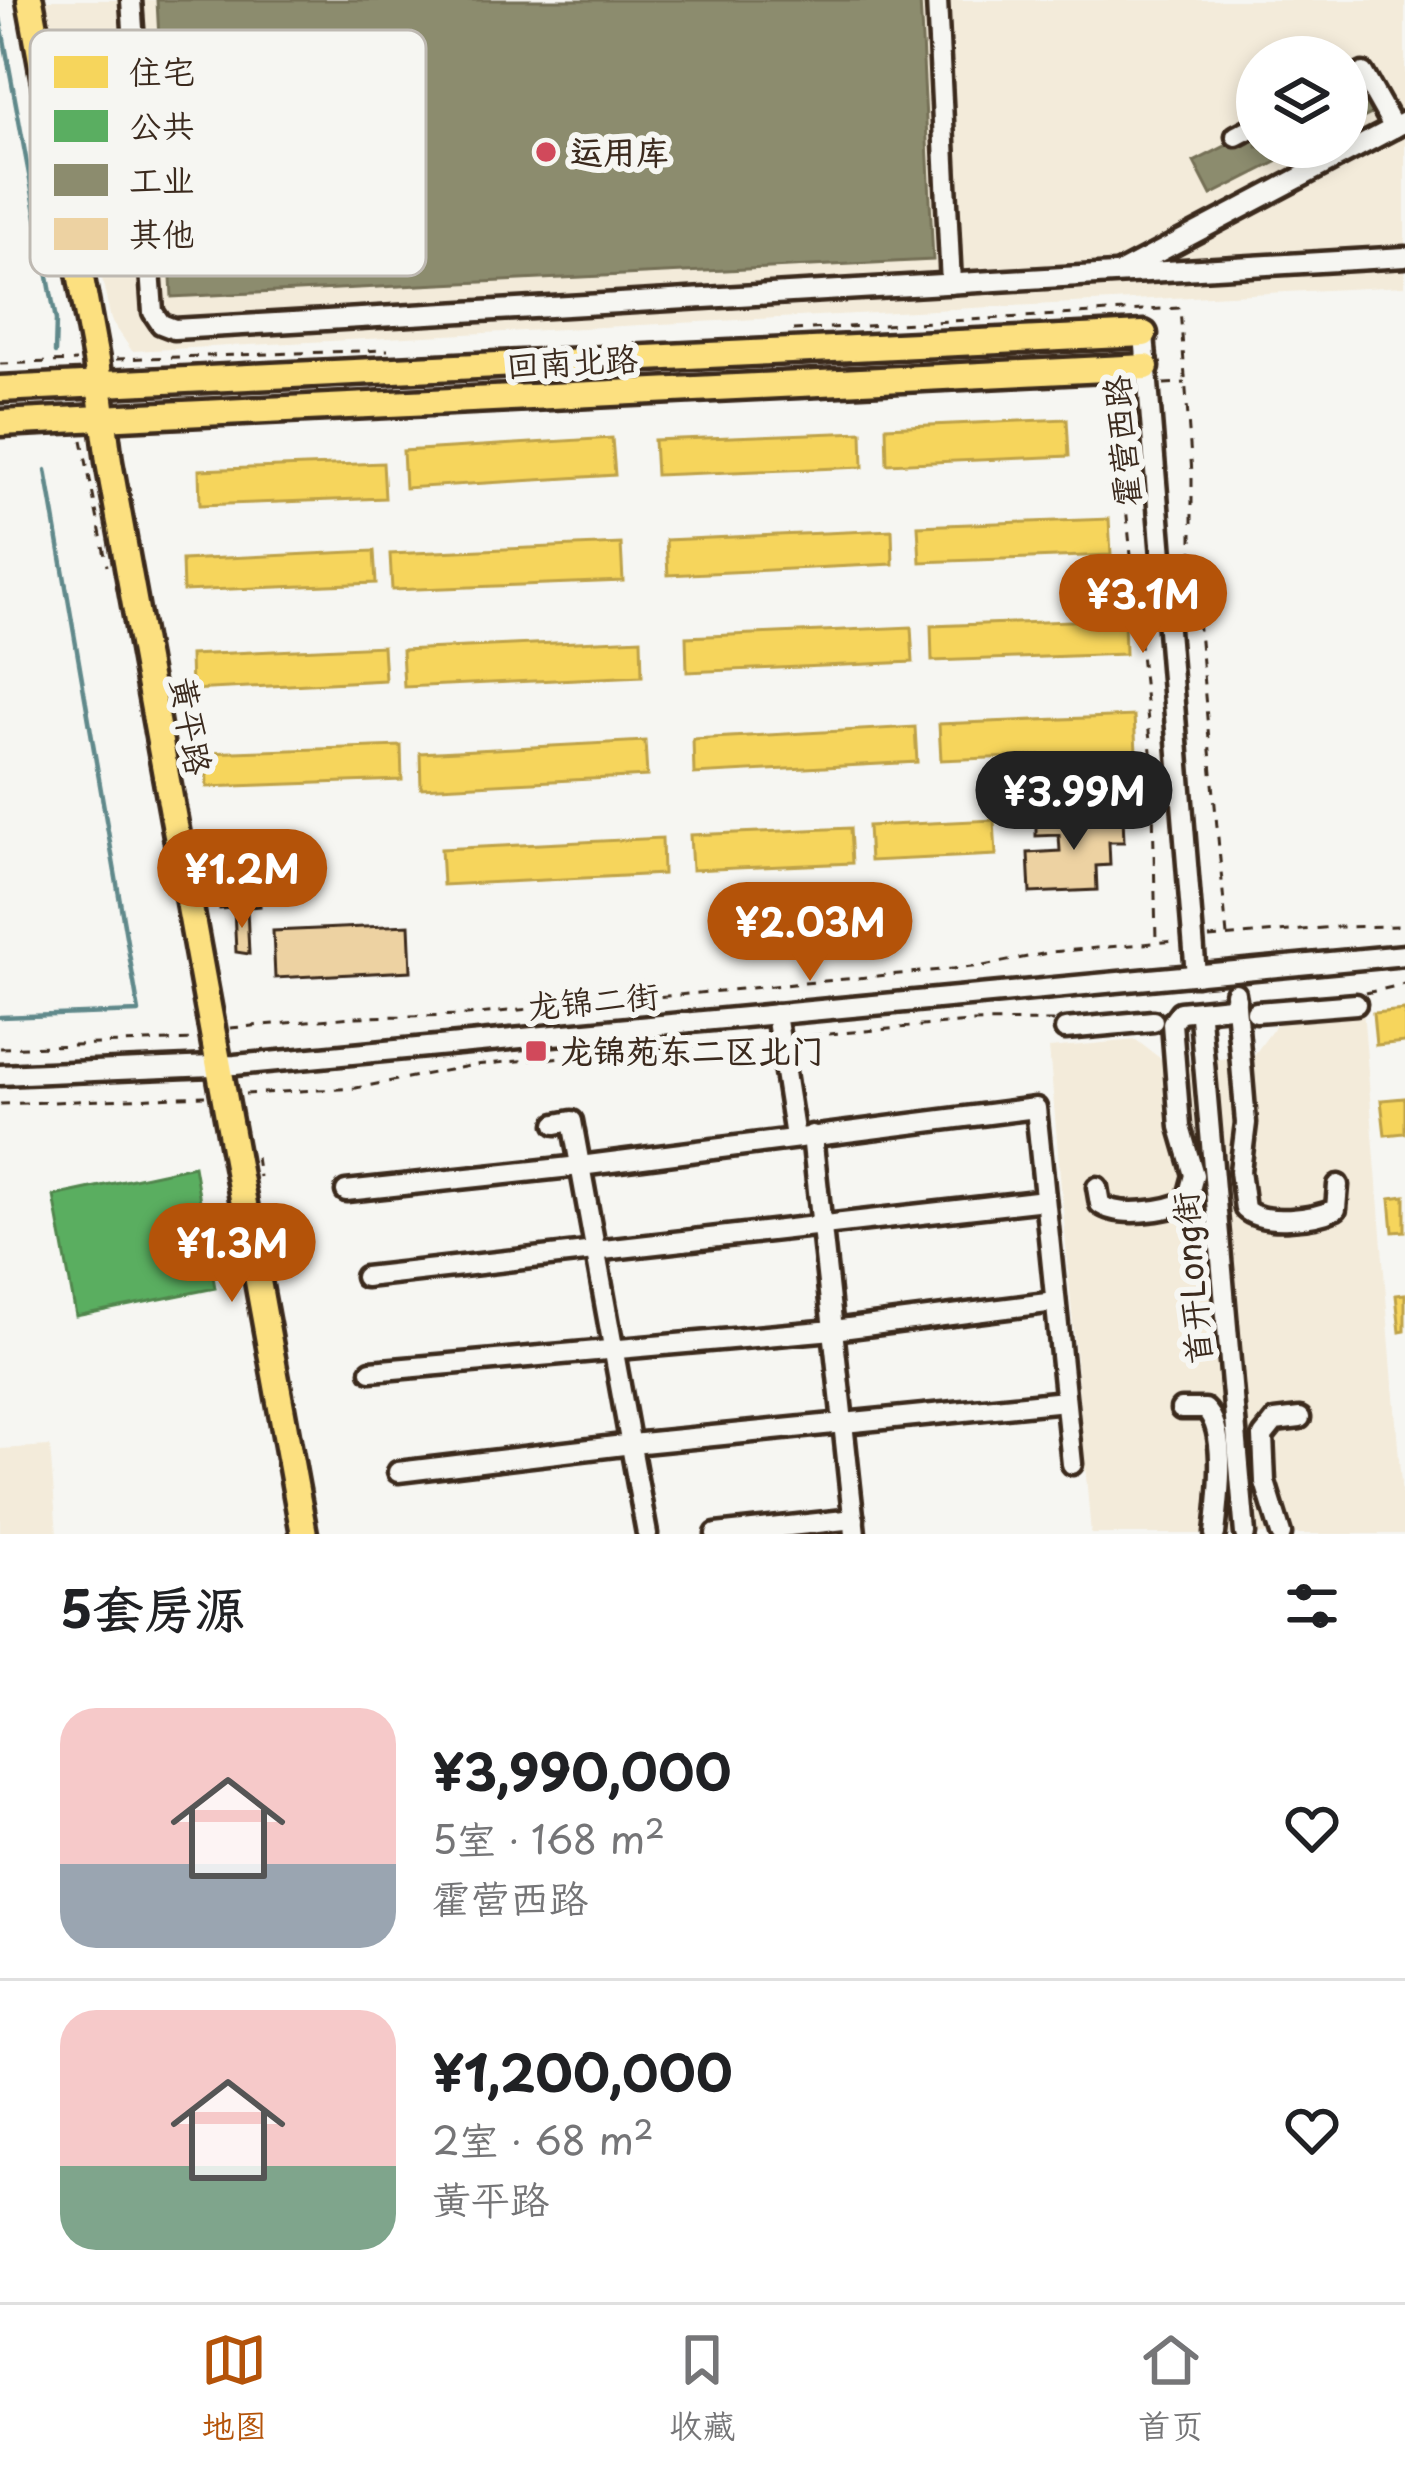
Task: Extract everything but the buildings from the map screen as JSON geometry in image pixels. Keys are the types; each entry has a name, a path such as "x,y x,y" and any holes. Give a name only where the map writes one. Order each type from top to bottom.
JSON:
{"main road":[{"name":"黄平路","path":"30,0 35,30"},
{"name":"黄平路","path":"79,276 304,1534"},
{"name":"回南北路","path":"0,388 1144,334"},
{"name":"回南北路","path":"0,423 1146,367"}],"street":[{"path":"131,0 133,30"},
{"path":"937,0 950,284"},
{"path":"1118,274 1399,125 1368,79"},
{"path":"151,276 153,311 160,323 174,329 1405,257"},
{"name":"霍营西路","path":"1144,334 1196,975"},
{"name":"龙锦二街","path":"0,1075 218,1066 1405,956"},
{"path":"1234,971 1232,1007 1246,1129 1240,1171 1246,1208 1263,1219 1325,1214 1338,1203 1337,1185"},
{"path":"1267,1010 1354,1000"},
{"path":"1097,1187 1100,1204 1108,1211 1187,1201 1194,1175 1180,1127 1172,1023 1180,1012 1232,1007"},
{"name":"首开Long街","path":"1232,1007 1190,1018 1245,1534"},
{"path":"716,1534 854,1527 822,1228 776,1014"},
{"path":"1065,1025 1146,1020"},
{"path":"346,1191 1036,1108 1072,1464"},
{"path":"556,1124 572,1121 647,1534"},
{"path":"365,1277 1045,1200"},
{"path":"371,1371 833,1330 1055,1302"},
{"path":"398,1472 1065,1401"},
{"path":"1181,1409 1205,1409 1215,1424 1220,1497 1215,1534"},
{"path":"1281,1534 1265,1482 1263,1436 1275,1421 1300,1418"}],"path":[{"path":"789,331 1180,308 1192,473 1192,554 1227,936"},
{"path":"131,358 397,350"},
{"path":"0,364 60,362"},
{"path":"251,1026 490,1013 983,966 1052,952 1154,943 1153,761 1116,409"},
{"path":"1238,935 1335,926 1405,926"},
{"path":"1354,1000 1405,984"},
{"path":"262,1094 356,1088 474,1065 780,1038 970,1022 1065,1025"},
{"path":"0,1048 181,1041"},
{"path":"0,1103 181,1097"}],"shaded area":[{"path":"41,0 1405,0 1405,286 132,351 111,320 101,276 426,276 426,30 48,30"},
{"path":"1363,1009 1405,1534 1091,1534 1049,1048 1136,1040 1169,1065 1254,1055 1282,1017"},
{"path":"50,1446 57,1534 0,1534 0,1449"}],"waterway":[{"path":"0,18 30,180"},
{"path":"48,276 56,320 55,353"},
{"path":"0,1017 139,1012 46,470"}],"place":[{"name":"运用库","path":"546,152"},
{"name":"龙锦苑东二区北门","path":"536,1051"}]}
